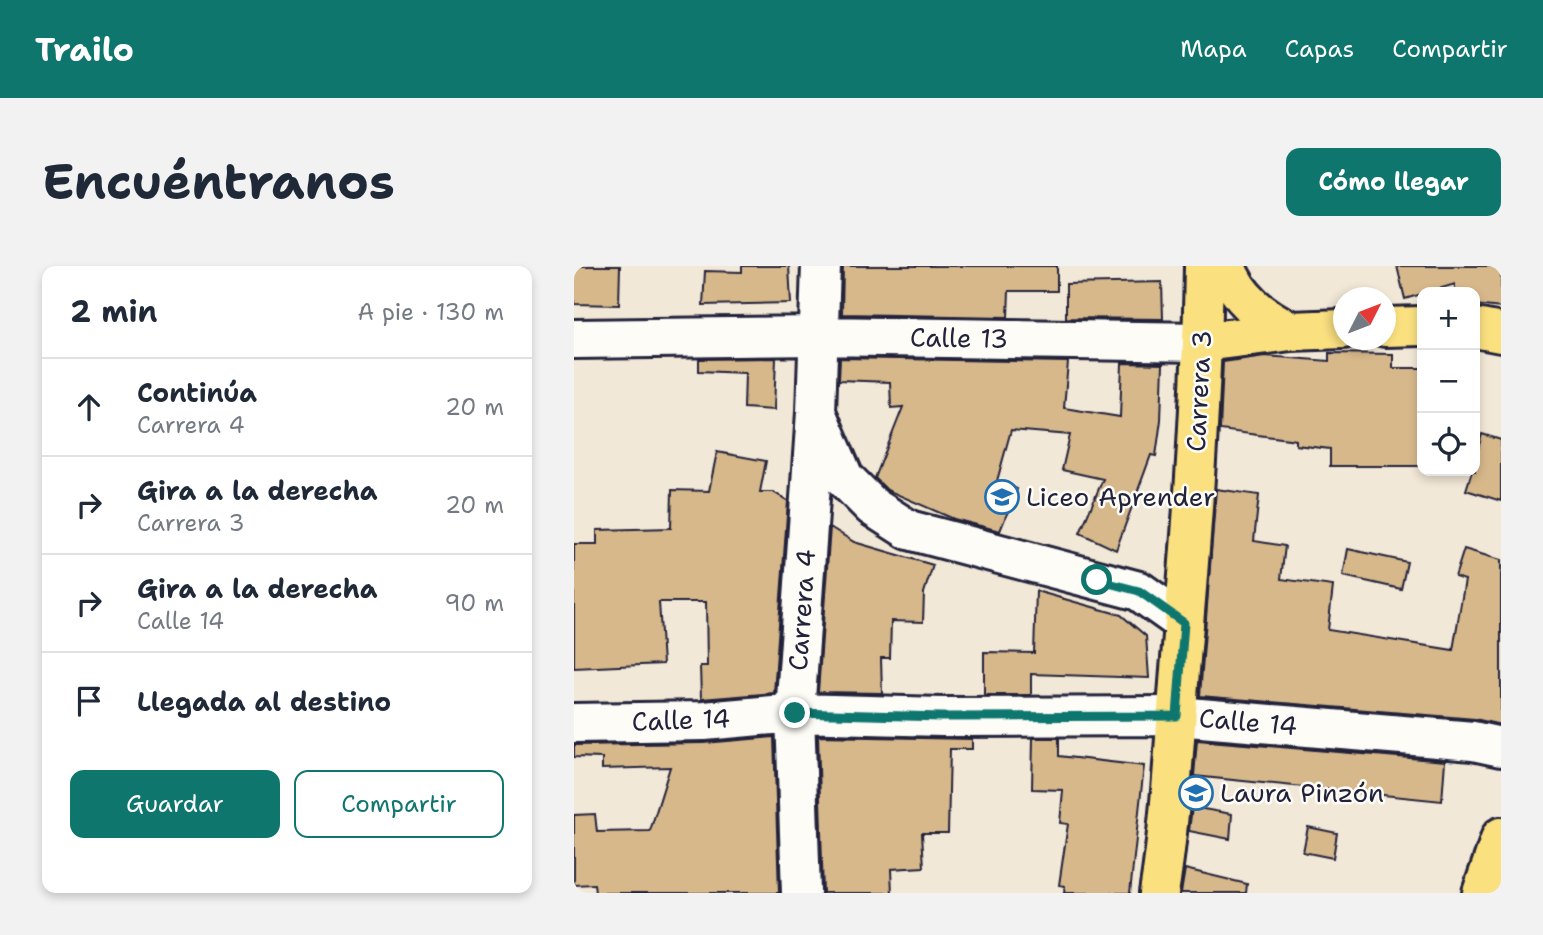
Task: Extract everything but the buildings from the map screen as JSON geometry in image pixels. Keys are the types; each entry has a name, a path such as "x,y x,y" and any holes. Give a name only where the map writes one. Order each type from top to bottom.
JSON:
{"main road":[{"name":"Carrera 3","path":"1159,893 1167,846 1184,623 1203,342 1203,266"},
{"path":"1226,266 1243,297 1267,320 1291,331"},
{"path":"1396,327 1417,326"},
{"name":"Calle 13","path":"1203,342 1291,331 1333,329"},
{"path":"1480,329 1501,333"},
{"path":"1482,893 1501,837"}],"street":[{"name":"Carrera 4","path":"801,893 795,713 816,412 821,266"},
{"name":"Calle 13","path":"574,340 820,336 1203,342"},
{"name":"Carrera 4","path":"816,412 844,478 873,507 909,530 1139,591 1184,623"},
{"name":"Calle 14","path":"574,723 704,721 795,713 942,717 1177,716 1474,741 1501,747"}],"place":[{"name":"Liceo Aprender","path":"1002,497"},
{"name":"Laura Pinzón","path":"1196,793"}],"route":[{"path":"795,713 942,717 1177,716 1184,623 1139,591 1097,580"}]}
